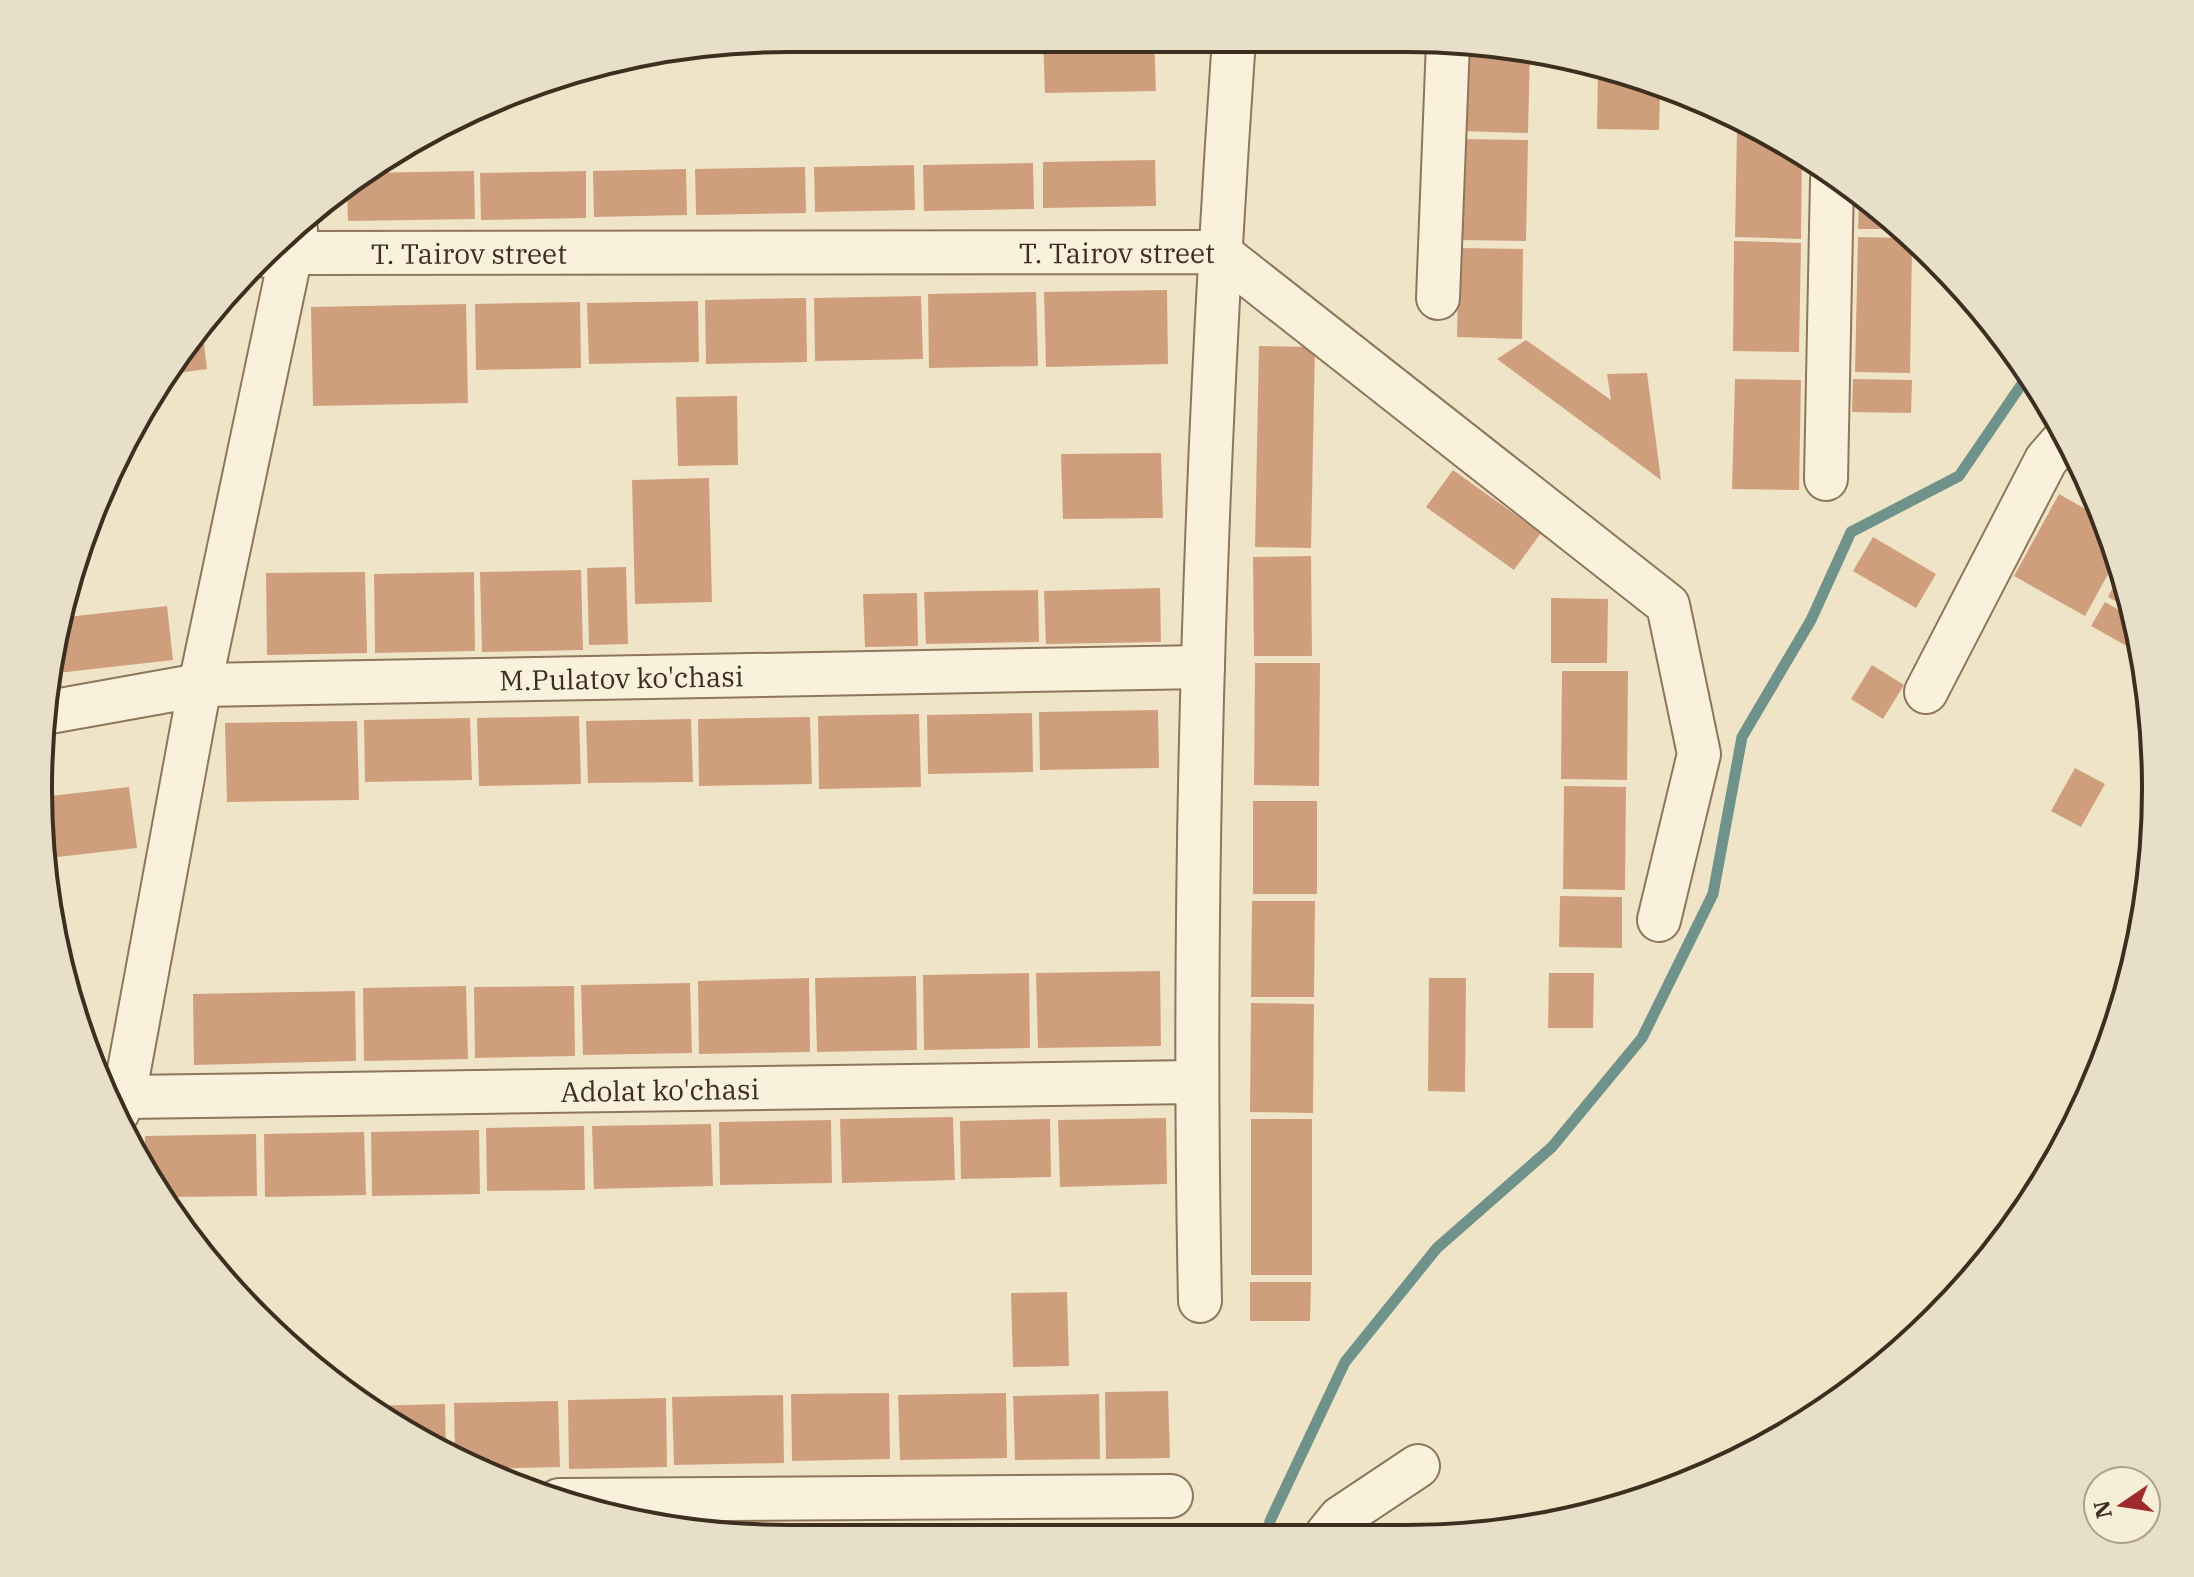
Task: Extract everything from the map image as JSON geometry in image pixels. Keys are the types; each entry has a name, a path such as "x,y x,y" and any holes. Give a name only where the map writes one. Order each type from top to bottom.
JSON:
{"street":[{"path":"1200,1301 1195,1082 1203,667 1219,252 1233,52"},
{"path":"1438,298 1448,54"},
{"path":"1826,479 1832,188"},
{"name":"T. Tairov street","path":"290,247 1219,252 1668,605 1699,754 1659,920"},
{"path":"122,1100 284,253"},
{"path":"1926,692 2046,460 2057,447"},
{"name":"M.Pulatov ko'chasi","path":"56,711 200,685 1203,667"},
{"name":"Adolat ko'chasi","path":"123,1104 1195,1082"},
{"path":"1334,1525 1340,1518 1418,1466"},
{"path":"597,1500 1171,1496"}],"building":[{"path":"1044,52 1155,52 1156,91 1045,93"},
{"path":"1462,55 1530,63 1528,133 1460,131"},
{"path":"1598,78 1660,98 1659,130 1597,129"},
{"path":"1737,131 1802,168 1801,239 1735,237"},
{"path":"1461,139 1528,140 1526,241 1459,240"},
{"path":"1155,160 1156,206 1043,208 1043,162"},
{"path":"1033,163 1034,209 924,211 923,165"},
{"path":"914,165 915,210 815,212 814,167"},
{"path":"805,167 806,213 696,215 695,169"},
{"path":"686,169 687,215 594,217 593,171"},
{"path":"474,171 475,219 348,221 347,199 385,173"},
{"path":"586,171 586,218 481,220 480,173"},
{"path":"1859,208 1884,229 1858,229"},
{"path":"1858,237 1894,238 1912,255 1910,373 1855,372"},
{"path":"1734,241 1801,243 1799,352 1733,351"},
{"path":"1459,248 1523,249 1522,339 1457,337"},
{"path":"1167,290 1168,364 1046,367 1044,292"},
{"path":"1036,292 1038,366 929,368 928,294"},
{"path":"921,296 923,359 815,361 814,298"},
{"path":"806,298 807,362 706,364 705,300"},
{"path":"698,301 699,362 589,364 587,303"},
{"path":"580,302 581,368 476,370 475,304"},
{"path":"466,304 468,403 313,406 311,307"},
{"path":"1526,340 1611,400 1607,374 1647,373 1661,480 1497,359"},
{"path":"204,341 207,369 181,373"},
{"path":"1259,346 1315,347 1311,548 1255,547"},
{"path":"1735,379 1801,380 1799,490 1732,489"},
{"path":"1853,379 1912,380 1911,413 1852,412"},
{"path":"737,396 738,465 678,466 676,397"},
{"path":"1161,453 1163,518 1063,519 1061,454"},
{"path":"1453,470 1541,533 1514,570 1426,507"},
{"path":"709,478 712,602 635,604 632,480"},
{"path":"2059,494 2087,510 2109,572 2085,616 2014,576"},
{"path":"1873,537 1936,574 1916,608 1853,571"},
{"path":"1311,556 1312,656 1254,656 1253,557"},
{"path":"626,567 628,644 589,645 587,568"},
{"path":"581,570 583,650 482,652 480,572"},
{"path":"365,572 367,653 267,655 266,573"},
{"path":"474,572 475,651 375,653 374,574"},
{"path":"2113,586 2118,602 2108,597"},
{"path":"1160,588 1161,642 1046,644 1044,591"},
{"path":"1038,590 1039,642 926,644 924,592"},
{"path":"917,593 918,646 865,647 863,594"},
{"path":"1551,598 1608,599 1607,663 1551,663"},
{"path":"2105,602 2120,611 2128,647 2091,626"},
{"path":"167,606 173,660 61,673 73,616"},
{"path":"1255,663 1320,663 1319,786 1254,785"},
{"path":"1872,665 1904,685 1883,719 1851,699"},
{"path":"1562,671 1628,671 1627,780 1561,779"},
{"path":"1158,710 1159,768 1040,770 1039,712"},
{"path":"1032,713 1033,772 928,774 927,715"},
{"path":"919,714 921,787 819,789 818,716"},
{"path":"579,716 581,784 479,786 477,718"},
{"path":"810,717 812,784 699,786 698,719"},
{"path":"470,718 472,780 365,782 364,720"},
{"path":"691,719 693,782 588,783 586,721"},
{"path":"357,721 359,800 227,802 225,723"},
{"path":"2075,768 2105,784 2081,827 2051,811"},
{"path":"1564,786 1626,787 1625,890 1563,889"},
{"path":"129,787 137,848 57,857 52,796"},
{"path":"1253,801 1317,801 1317,894 1253,894"},
{"path":"1560,896 1622,897 1622,948 1559,947"},
{"path":"1252,901 1315,901 1314,997 1251,997"},
{"path":"1160,971 1161,1046 1038,1048 1036,973"},
{"path":"1029,973 1030,1048 924,1050 923,975"},
{"path":"1549,973 1594,973 1593,1028 1548,1028"},
{"path":"916,976 917,1050 817,1052 815,978"},
{"path":"809,978 810,1052 699,1054 698,981"},
{"path":"1429,978 1466,978 1465,1092 1428,1091"},
{"path":"690,983 692,1053 583,1055 581,985"},
{"path":"466,986 468,1059 364,1061 363,988"},
{"path":"574,986 575,1056 475,1058 474,987"},
{"path":"355,991 356,1061 194,1065 193,994"},
{"path":"1251,1003 1314,1004 1313,1113 1250,1112"},
{"path":"953,1117 955,1180 842,1183 840,1119"},
{"path":"1166,1118 1167,1184 1060,1187 1058,1120"},
{"path":"1050,1119 1051,1177 961,1179 960,1121"},
{"path":"1251,1119 1312,1119 1312,1275 1251,1275"},
{"path":"831,1120 832,1183 720,1185 719,1122"},
{"path":"711,1124 713,1186 594,1189 592,1126"},
{"path":"584,1126 585,1190 487,1191 486,1128"},
{"path":"479,1130 480,1194 372,1196 371,1132"},
{"path":"364,1132 366,1195 265,1197 264,1134"},
{"path":"256,1134 257,1196 175,1197 145,1146 145,1136"},
{"path":"1250,1282 1311,1282 1310,1321 1250,1321"},
{"path":"1067,1292 1069,1366 1013,1367 1011,1293"},
{"path":"1168,1391 1170,1458 1106,1459 1105,1392"},
{"path":"889,1393 890,1459 792,1461 791,1394"},
{"path":"1006,1393 1007,1458 900,1460 898,1395"},
{"path":"1099,1394 1100,1459 1015,1460 1013,1396"},
{"path":"783,1395 784,1463 674,1465 672,1397"},
{"path":"666,1398 667,1467 569,1469 568,1400"},
{"path":"558,1401 560,1467 505,1468 455,1445 454,1403"},
{"path":"445,1404 446,1440 420,1426 386,1406"}],"waterway":[{"path":"1269,1525 1345,1362 1437,1248 1552,1147 1642,1038 1713,894 1742,737 1811,620 1851,532 1959,476 2021,385"}]}
